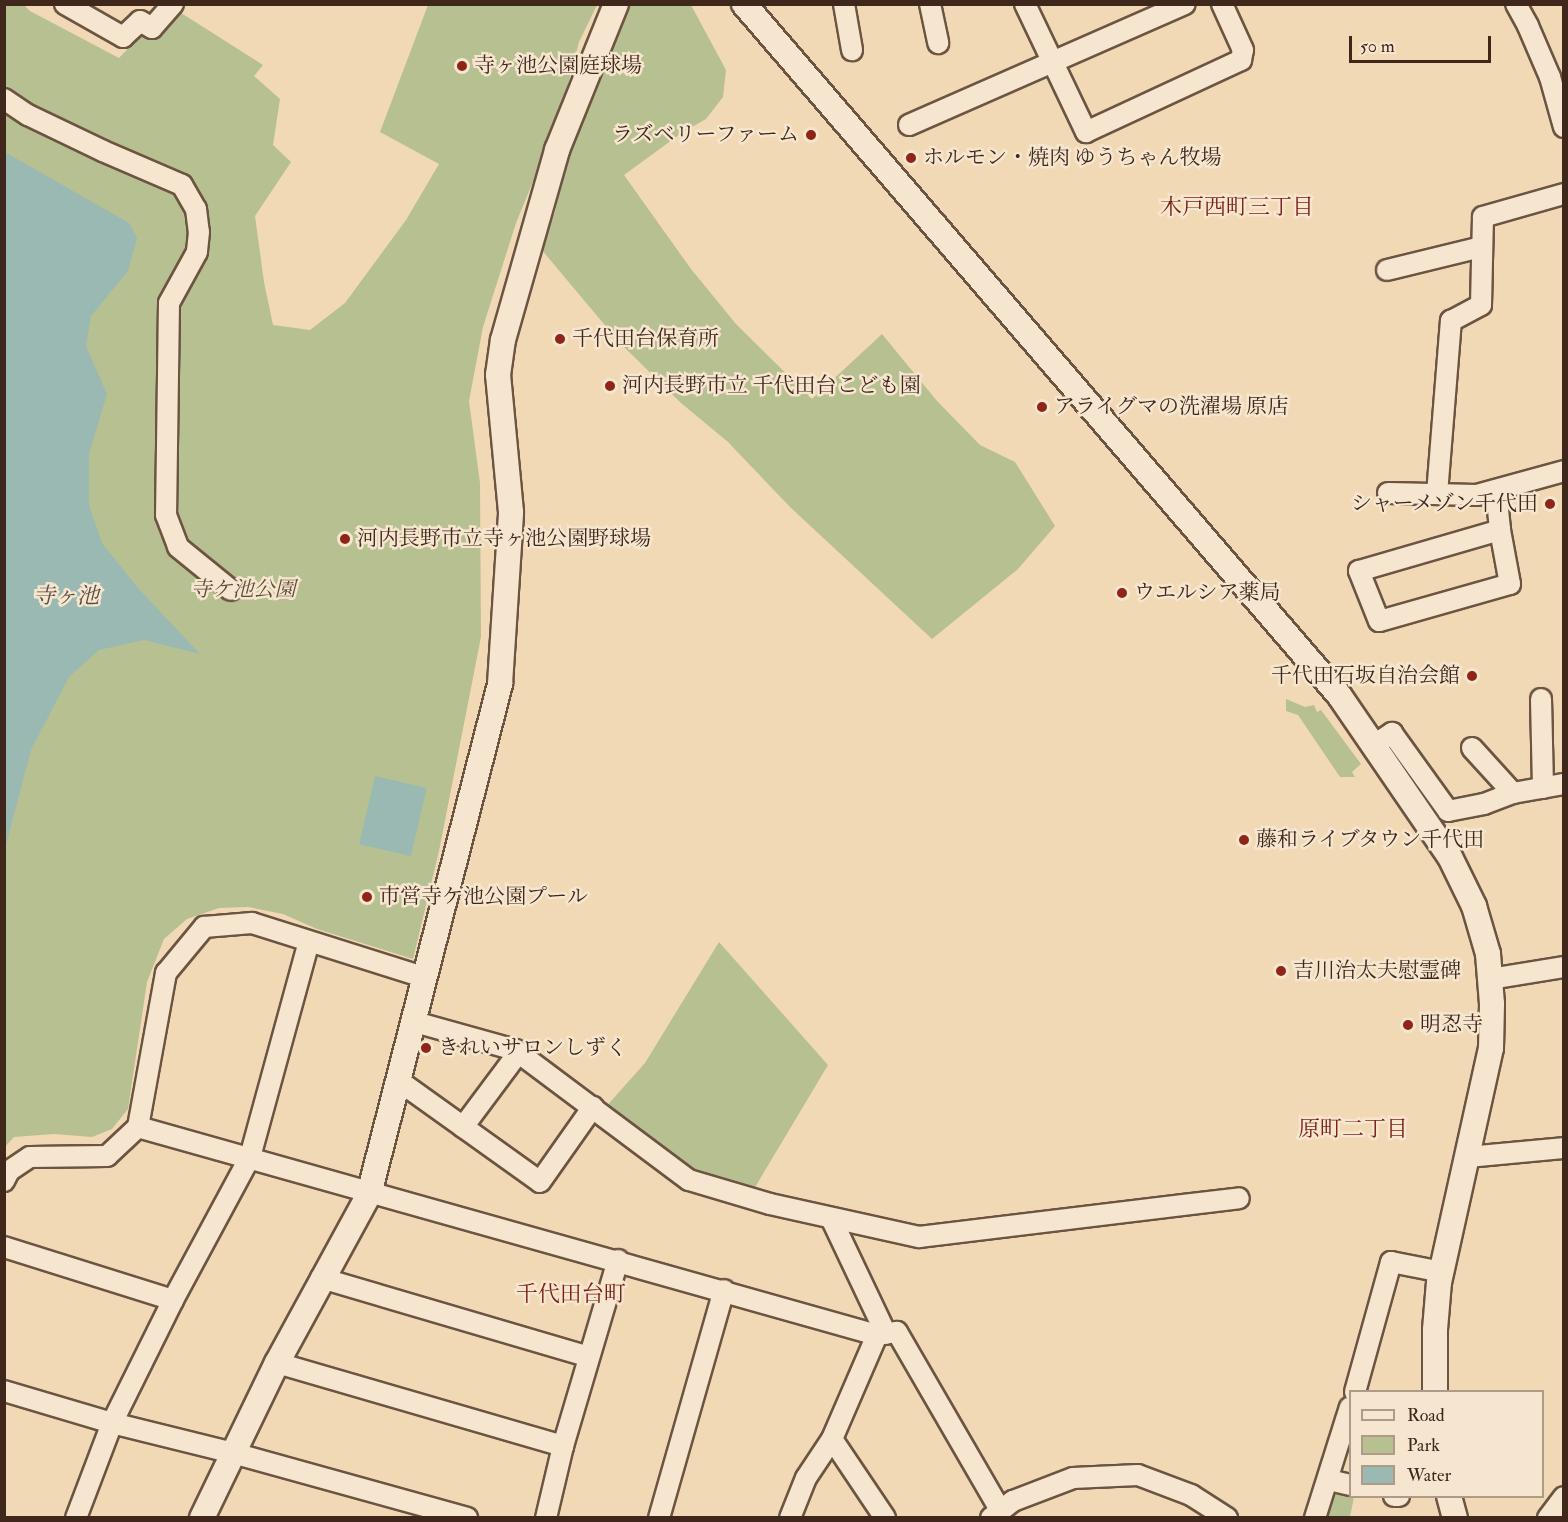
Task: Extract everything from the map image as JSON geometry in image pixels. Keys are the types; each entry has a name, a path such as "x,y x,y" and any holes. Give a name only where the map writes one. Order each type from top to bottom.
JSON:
{"street":[{"path":"65,4 123,37 140,21 152,28 172,5"},
{"path":"202,1518 277,1363 321,1278 369,1194 500,684 511,512 498,375 503,340 557,150 616,4"},
{"path":"744,4 1340,695 1450,857 1474,906 1488,954 1491,1048 1442,1272 1435,1330 1435,1390"},
{"path":"844,4 852,50"},
{"path":"930,4 938,43"},
{"path":"1025,4 1086,132 1241,60 1243,51 1222,4"},
{"path":"909,125 1185,4"},
{"path":"1516,4 1550,77 1563,127"},
{"path":"4,99 28,115 102,151 182,185 196,209 200,232 197,252 169,303 166,515 178,547 231,590"},
{"path":"1437,494 1451,321 1480,305 1483,217 1563,194"},
{"path":"1387,270 1481,247"},
{"path":"1388,493 1477,495 1563,471"},
{"path":"1496,491 1500,530 1510,584 1379,621 1359,571 1500,530"},
{"path":"1541,699 1543,788"},
{"path":"1374,745 1392,732 1448,811 1484,804 1513,793 1563,784"},
{"path":"1472,748 1513,793"},
{"path":"4,1181 9,1171 30,1157 107,1156 138,1126 166,973 204,927 252,923 426,978"},
{"path":"76,1518 112,1423 173,1300 250,1157 309,942"},
{"path":"1490,979 1563,967"},
{"path":"415,1022 519,1052 689,1180 770,1204 919,1237 1239,1198"},
{"path":"463,1127 519,1052"},
{"path":"399,1081 540,1182 593,1107"},
{"path":"138,1126 250,1157 369,1194 618,1260 882,1334 897,1332 995,1514 1013,1501 1073,1478 1138,1475 1191,1495 1227,1518"},
{"path":"1467,1157 1563,1148"},
{"path":"790,1518 806,1478 832,1439 882,1334 831,1218"},
{"path":"4,1247 173,1300"},
{"path":"546,1518 563,1446 618,1260"},
{"path":"1356,1390 1391,1262 1442,1272"},
{"path":"321,1278 589,1357"},
{"path":"659,1518 724,1290"},
{"path":"277,1363 563,1446"},
{"path":"4,1391 112,1423 233,1453 430,1513 467,1518"},
{"path":"1315,1518 1329,1480 1349,1410"},
{"path":"832,1439 885,1518"},
{"path":"1329,1480 1349,1485"},
{"path":"1548,1518 1563,1497"},
{"path":"1449,1498 1455,1518"}],"green space":[{"name":"寺ケ池公園","path":"5,5 24,5 30,11 119,58 140,36 154,40 178,11 263,65 254,76 280,99 273,145 291,162 255,216 264,282 273,325 310,330 345,303 406,220 439,164 380,132 428,5 597,5 579,42 560,116 516,223 483,327 469,401 480,483 481,637 439,851 413,959 317,929 283,914 248,907 219,908 187,919 164,939 147,982 128,1109 112,1129 92,1137 54,1134 14,1137 5,1147"},
{"path":"625,5 691,5 726,70 723,97 706,119 683,132 624,175 691,269 736,324 812,399 882,334 937,401 980,445 1015,462 1055,526 1018,569 932,639 790,507 728,442 681,403 619,342 541,249 555,212 569,149"},
{"path":"1286,699 1305,707 1314,705 1317,712 1321,710 1361,764 1352,772 1355,777 1340,777 1298,715 1286,711"},
{"path":"719,942 828,1065 751,1194 693,1176 604,1109 645,1063"},
{"path":"1341,1492 1349,1495 1349,1498 1354,1498 1350,1517 1324,1518 1333,1494 1340,1495"}],"water":[{"name":"寺ヶ池","path":"5,152 129,223 137,238 128,271 91,316 86,346 107,394 89,454 89,505 102,543 138,588 200,654 144,640 99,650 69,677 31,750 5,849"},
{"path":"375,776 427,788 411,856 359,844"}],"place":[{"name":"寺ヶ池公園庭球場","path":"462,66"},
{"name":"ラズベリーファーム","path":"811,135"},
{"name":"ホルモン・焼肉 ゆうちゃん牧場","path":"911,158"},
{"name":"千代田台保育所","path":"560,339"},
{"name":"河内長野市立 千代田台こども園","path":"610,386"},
{"name":"アライグマの洗濯場 原店","path":"1042,407"},
{"name":"シャーメゾン千代田","path":"1550,504"},
{"name":"河内長野市立寺ヶ池公園野球場","path":"345,539"},
{"name":"ウエルシア薬局","path":"1122,593"},
{"name":"千代田石坂自治会館","path":"1472,676"},
{"name":"藤和ライブタウン千代田","path":"1244,840"},
{"name":"市営寺ケ池公園プール","path":"367,897"},
{"name":"吉川治太夫慰霊碑","path":"1281,971"},
{"name":"明忍寺","path":"1408,1025"},
{"name":"きれいサロンしずく","path":"426,1048"}],"district":[{"name":"木戸西町三丁目","path":"1237,208"},
{"name":"原町二丁目","path":"1353,1130"},
{"name":"千代田台町","path":"571,1295"}]}
